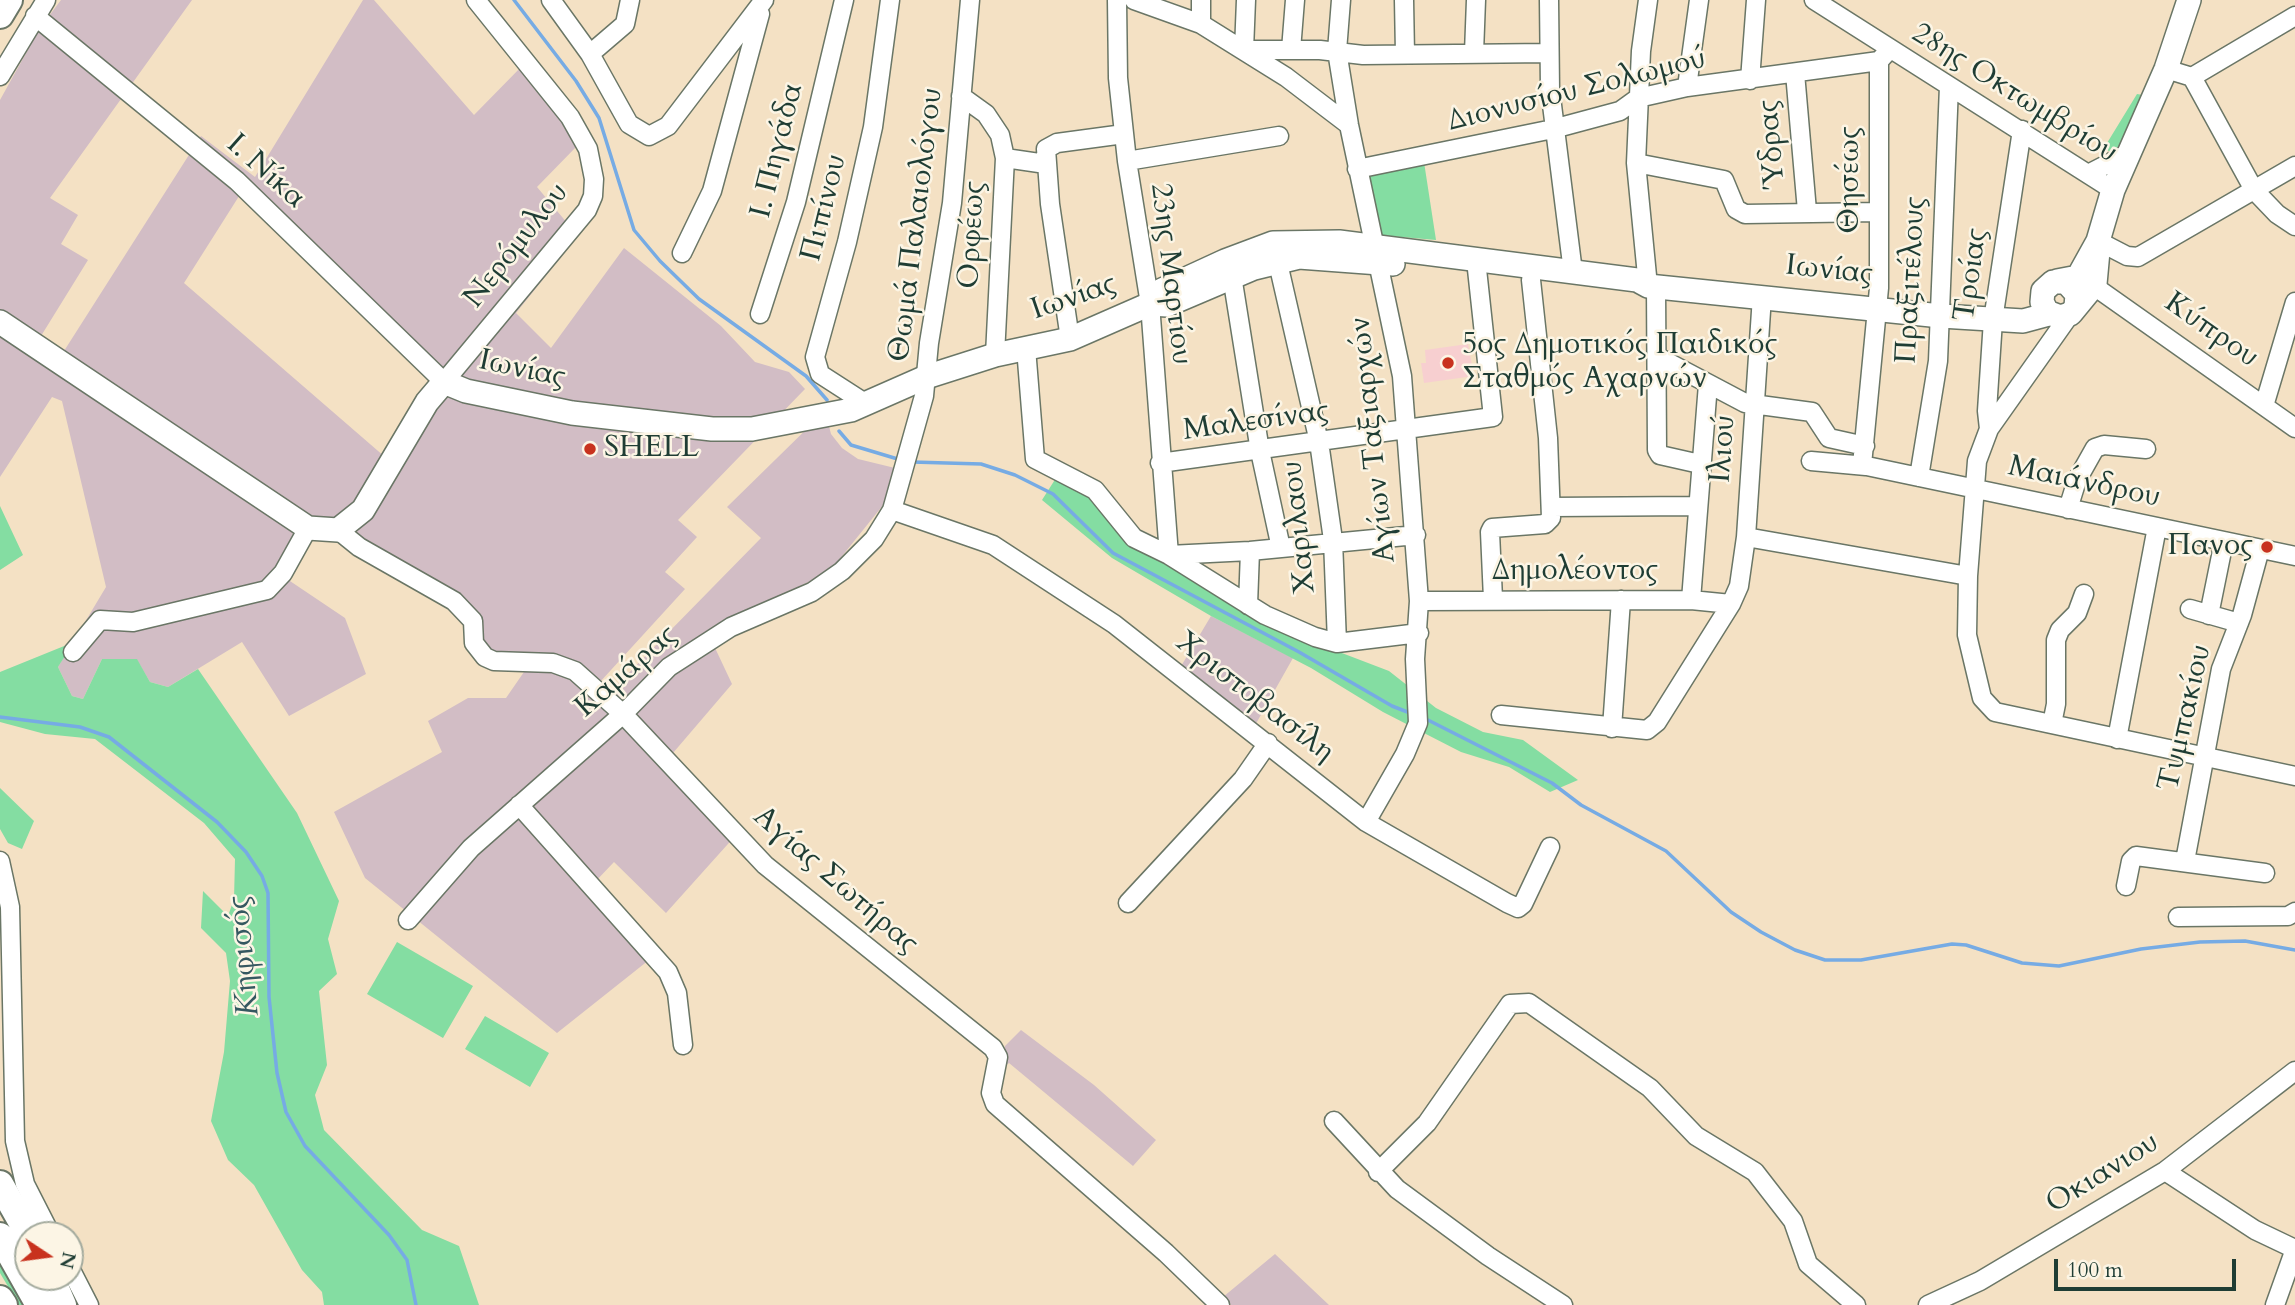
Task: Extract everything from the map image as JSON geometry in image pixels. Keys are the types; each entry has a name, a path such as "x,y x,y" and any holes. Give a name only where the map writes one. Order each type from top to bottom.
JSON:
{"highway":[{"path":"0,15 9,0"},
{"path":"0,1184 21,1221"},
{"path":"0,1236 39,1305"},
{"path":"0,1298 4,1305"}],"main road":[{"path":"1998,321 2030,305 2070,295 2098,241 2113,190 2166,68 2189,0"},
{"name":"Ιωνίας","path":"338,530 363,510 427,402 444,382 466,391 572,413 712,429 752,429 823,417 858,407 926,377 995,355 1070,339 1150,304 1167,305 1228,269 1276,252 1319,257 1376,254 1477,267 1573,272 1637,280 1652,287"},
{"name":"Ιωνίας","path":"1477,267 1531,280 1634,291 1652,287 1762,296 1998,321"},
{"path":"0,322 26,336 308,528 338,530"}],"street":[{"path":"0,76 46,0"},
{"name":"Νερόμυλου","path":"444,382 587,210 593,196 594,179 588,149 570,117 476,0"},
{"path":"551,0 590,54 629,124 643,135 656,135 668,126 764,0"},
{"path":"590,54 625,24 630,0"},
{"path":"682,253 712,191 764,0"},
{"name":"Ι. Πηγάδα","path":"760,314 796,202 844,0"},
{"name":"Πιπίνου","path":"858,407 821,374 815,357 847,242 873,127 890,0"},
{"name":"Θωμά Παλαιολόγου","path":"907,460 924,396 952,203 970,0"},
{"name":"23ης Μαρτίου","path":"1117,0 1118,78 1127,161 1150,304 1169,555"},
{"path":"1134,0 1201,24 1286,77 1349,125"},
{"path":"1201,0 1201,24"},
{"path":"1244,50 1246,0"},
{"path":"1291,50 1295,0"},
{"name":"Αγίων Ταξιαρχών","path":"1341,0 1337,51 1349,125 1399,354 1416,535 1419,601 1419,633 1415,659 1418,715 1405,754 1366,822"},
{"path":"1404,0 1405,54"},
{"path":"1474,53 1476,0"},
{"path":"1549,0 1548,52 1553,129 1573,272"},
{"path":"1648,0 1638,98 1636,163 1652,287 1657,450 1660,455 1700,464"},
{"path":"1687,88 1699,0"},
{"path":"1749,80 1756,0"},
{"name":"28ης Οκτωμβρίου","path":"1814,0 1884,55 1949,86 2113,190"},
{"name":"Ι. Νίκα","path":"35,16 237,181 444,382"},
{"path":"2192,77 2295,16"},
{"path":"1244,50 1405,54 1548,52"},
{"name":"Διονυσίου Σολωμού","path":"1357,169 1553,129 1620,111 1638,98 1687,88 1795,73 1884,55"},
{"name":"Θησέως","path":"1864,466 1878,308 1884,55"},
{"path":"2166,68 2192,77 2254,190 2277,214 2295,226"},
{"name":"Ύδρας","path":"1795,73 1807,211"},
{"name":"Πραξιτέλους","path":"1919,477 1938,361 1949,86"},
{"path":"961,96 986,114 1000,135 1005,158"},
{"name":"Τροίας","path":"1989,429 1987,411 2022,130"},
{"path":"1070,339 1046,149 1050,145 1124,134"},
{"path":"1127,161 1279,136"},
{"path":"2088,174 2129,153"},
{"name":"Ορφέως","path":"995,355 1005,158 1046,164"},
{"path":"1636,163 1724,180 1736,209 1745,214 1879,212"},
{"path":"2098,241 2127,256 2138,257 2295,166"},
{"name":"Χαριλαου","path":"1276,252 1319,442 1333,540 1337,643"},
{"name":"Μαλεσίνας","path":"1160,463 1493,417 1477,267"},
{"path":"1228,269 1260,451 1281,548"},
{"path":"1493,600 1492,528 1545,524 1551,518 1548,438 1531,280"},
{"path":"2070,295 2041,353 1989,429 1977,461 1968,576 1967,635 1982,698 1995,712 2295,776"},
{"name":"Κύπρου","path":"2070,295 2126,309 2295,428"},
{"name":"Ιλιού","path":"1612,728 1647,730 1653,727 1731,604 1739,586 1746,537 1762,296"},
{"path":"2264,406 2295,302"},
{"path":"1026,348 1035,459 1095,490 1134,538 1169,555 1286,626 1337,643 1419,633"},
{"path":"1656,356 1745,403 1812,412 1824,435 1865,446"},
{"path":"1691,600 1708,384"},
{"path":"2068,509 2077,480 2095,448 2104,445 2146,449"},
{"name":"Καμάρας","path":"408,920 448,870 623,713 670,667 731,627 812,592 842,571 874,539 892,510 907,460"},
{"name":"Μαιάνδρου","path":"1811,461 1864,466 2295,556"},
{"path":"1551,507 1697,506"},
{"name":"Χριστοβασίλη","path":"892,510 993,545 1114,624 1366,822 1518,908 1550,848"},
{"path":"2117,739 2157,527"},
{"path":"73,652 100,620 133,622 267,590 283,573 308,528"},
{"name":"Αγίας Σωτήρας","path":"338,530 359,547 454,601 472,621 474,643 485,657 494,661 532,661 566,666 623,713 765,865 993,1048 998,1057 991,1093 995,1104 1166,1253 1220,1305"},
{"path":"1169,555 1250,551 1333,540 1416,535"},
{"path":"1746,537 1968,576"},
{"path":"2209,615 2224,541"},
{"name":"Τυμπακίου","path":"2185,862 2221,669 2239,623 2260,549"},
{"path":"1248,605 1250,551"},
{"path":"2052,724 2056,704 2056,640 2060,630 2077,613 2084,594"},
{"path":"1501,715 1612,728 1621,600"},
{"name":"Δημολέοντος","path":"1419,601 1691,600 1731,604"},
{"path":"2189,609 2239,623"},
{"path":"1128,902 1235,788 1268,743"},
{"path":"519,806 668,972 677,993 683,1045"},
{"path":"2126,886 2131,861 2136,856 2265,873"},
{"path":"0,861 10,907 15,1141 25,1184 44,1221"},
{"path":"2178,917 2288,916 2295,912"},
{"path":"1378,1172 1427,1124 1510,1004 1529,1003 1650,1088 1696,1136 1755,1172 1793,1221 1808,1264 1856,1305"},
{"name":"Οκιανιου","path":"1928,1305 1980,1281 2165,1171 2295,1071"},
{"path":"1334,1121 1378,1172 1488,1256 1563,1305"},
{"path":"2165,1171 2255,1230 2295,1249 2275,1305"}],"shaded area":[{"path":"61,0 192,0 50,198 78,215 61,244 88,260 41,336 64,351 201,136 255,177 363,0 374,0 474,115 523,65 572,126 577,146 537,187 578,236 516,313 551,348 624,248 721,326 755,362 789,372 805,389 678,520 697,537 665,572 685,589 600,682 611,691 761,538 727,507 825,411 831,434 842,448 858,459 895,468 884,504 830,571 708,633 732,684 667,760 736,835 666,913 614,862 594,883 654,956 557,1033 365,878 334,812 442,752 428,721 468,698 506,698 535,656 485,655 477,624 341,546 330,535 311,532 284,577 345,618 366,674 289,716 242,642 168,687 150,682 137,660 102,659 83,699 72,696 58,667 106,587 62,401 52,397 0,477 0,100 40,28","holes":["241,193 435,385 385,457 184,283"]},
{"name":"5ος Δημοτικός Παιδικός Σταθμός Αχαρνών","path":"1468,344 1474,376 1424,383 1421,363 1426,363 1425,350"},
{"path":"1211,616 1293,658 1249,736 1174,678"},
{"path":"1021,1030 1094,1085 1156,1140 1133,1166 1009,1063 1001,1069 1005,1046"},
{"path":"1275,1254 1329,1305 1231,1305 1223,1297"}],"green space":[{"path":"2137,94 2143,95 2122,149 2115,155 2104,148"},
{"path":"1424,162 1436,240 1378,235 1366,176"},
{"path":"1056,478 1091,499 1128,540 1334,650 1389,671 1436,708 1483,732 1523,740 1578,780 1550,792 1509,767 1461,752 1383,712 1311,668 1211,616 1112,558 1042,500"},
{"path":"0,506 23,555 0,570"},
{"path":"74,642 58,667 72,696 83,699 102,659 137,659 150,682 168,687 198,669 297,813 339,901 328,939 337,974 319,991 327,1065 315,1095 324,1130 422,1230 459,1246 479,1305 324,1305 322,1292 302,1270 254,1185 228,1160 211,1121 224,1052 230,981 226,953 201,928 203,891 228,916 234,899 235,859 204,823 95,739 45,734 0,722 0,672"},
{"path":"0,788 34,821 22,849 8,843 0,829"},
{"path":"397,942 473,986 443,1038 367,994"},
{"path":"485,1016 549,1053 530,1087 465,1049"},
{"path":"0,1261 14,1285 14,1291 18,1291 26,1305 19,1305 0,1273"}],"waterway":[{"path":"514,0 576,81 599,118 634,230 660,261 699,299 806,376 827,400"},
{"path":"839,431 851,445 901,460"},
{"path":"912,462 981,464 1015,475 1053,494 1113,553 1299,652 1392,706 1410,713"},
{"name":"Κηφισός","path":"0,717 80,727 109,737 217,822 246,852 262,876 268,893 269,997 277,1073 286,1112 305,1146 389,1235 407,1260 416,1305"},
{"path":"1424,718 1552,783 1581,805 1666,851 1731,912 1795,950 1825,960 1861,960 1952,944 1966,945 2022,963 2059,966 2141,949 2200,942 2245,941 2295,950"}],"place":[{"name":"5ος Δημοτικός Παιδικός Σταθμός Αχαρνών","path":"1448,363"},
{"name":"SHELL","path":"590,449"},
{"name":"Πανος","path":"2267,547"}]}
